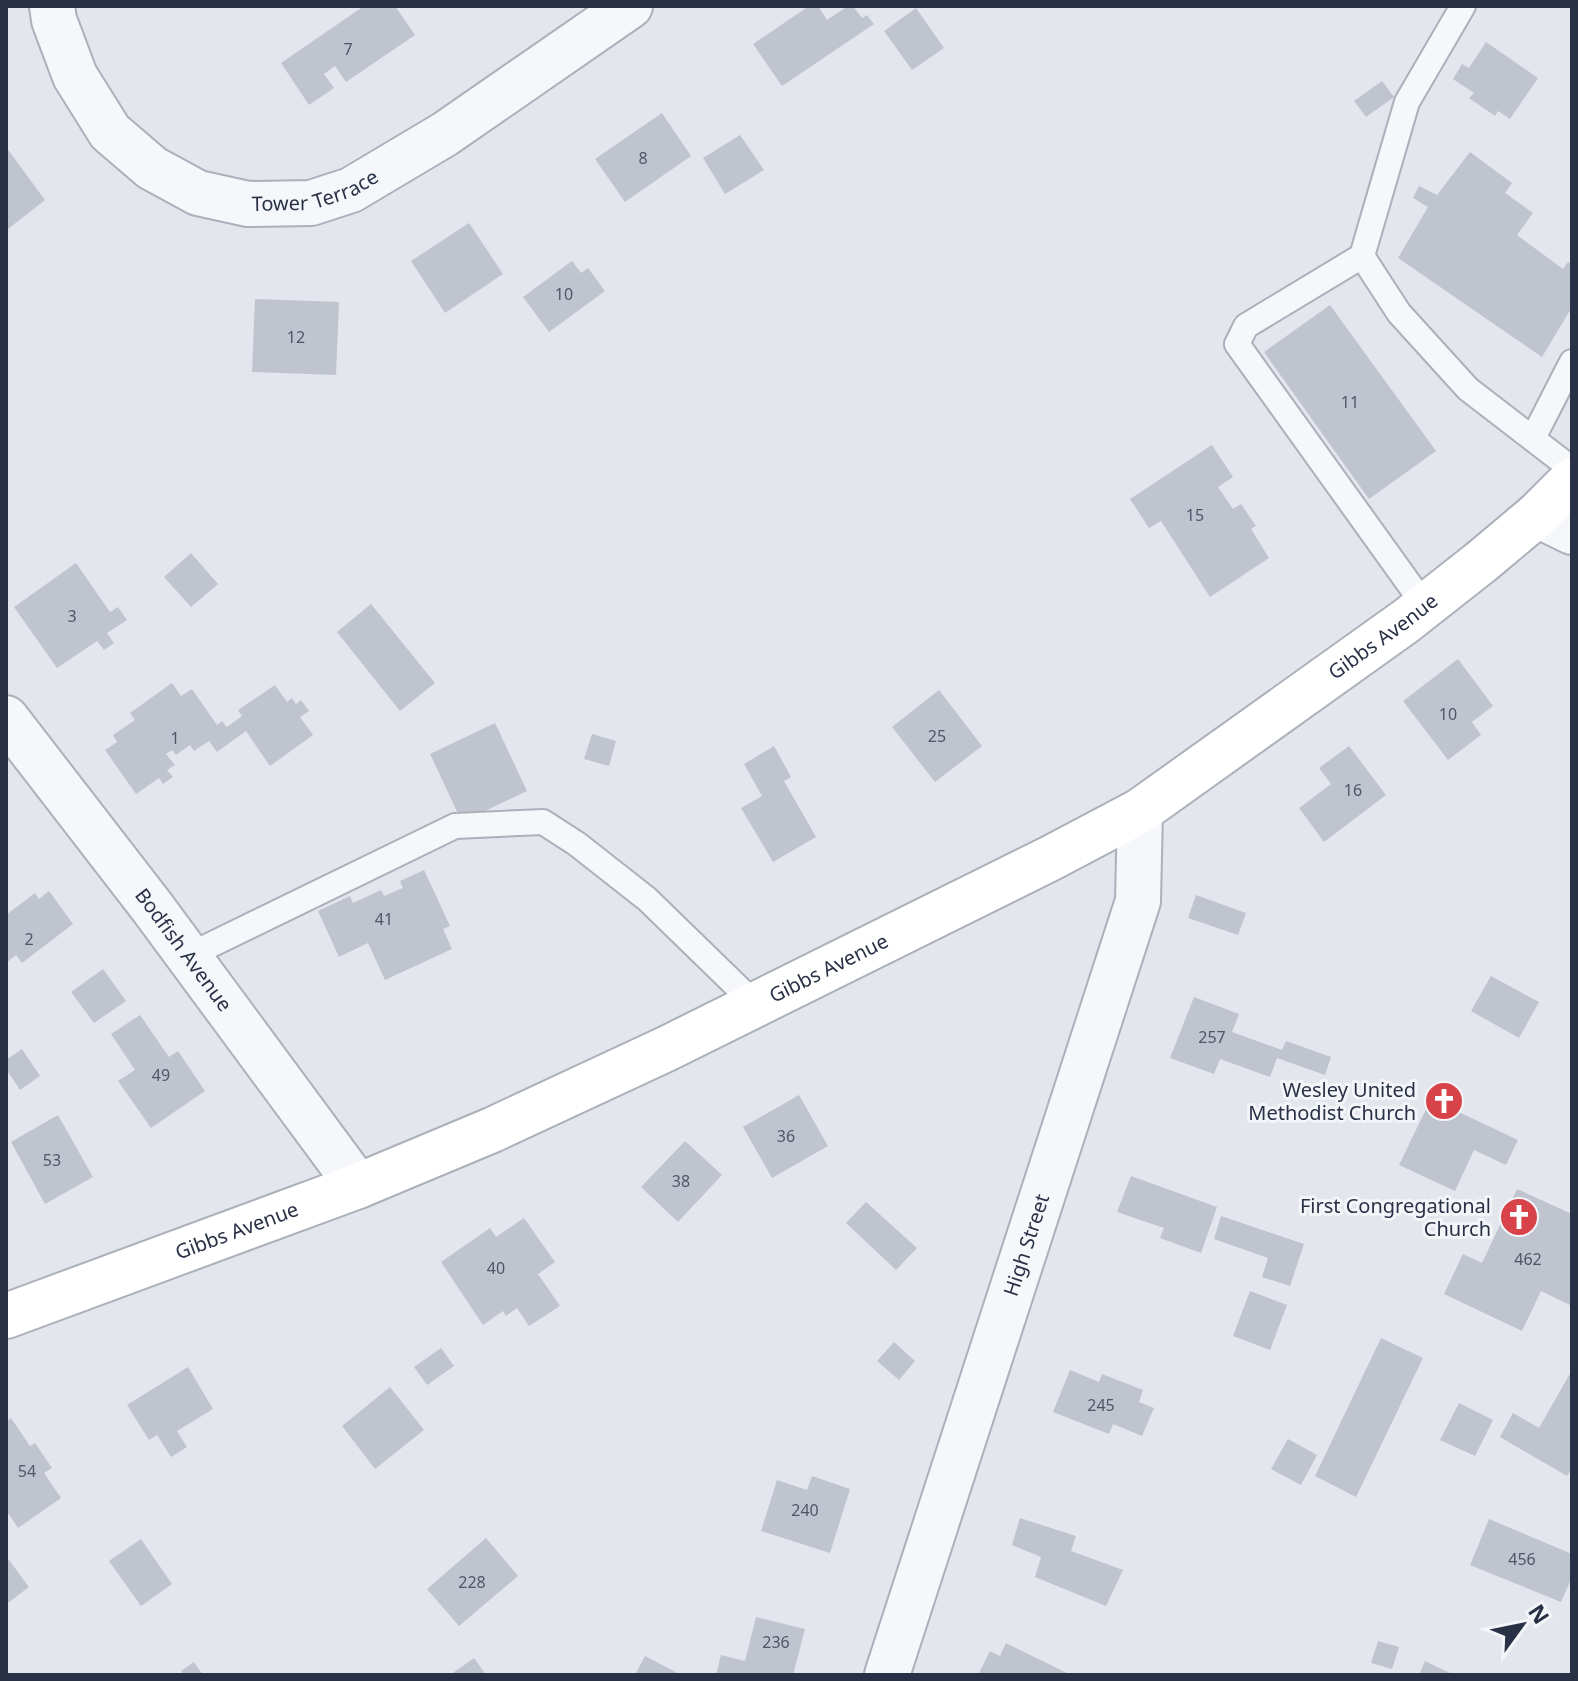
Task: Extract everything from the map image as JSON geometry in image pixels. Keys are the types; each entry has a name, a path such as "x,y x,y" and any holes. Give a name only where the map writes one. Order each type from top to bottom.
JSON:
{"main road":[{"name":"Gibbs Avenue","path":"6,1316 358,1186 492,1130 756,1005 1140,811 1425,606 1554,524 1572,480"}],"street":[{"name":"Tower Terrace","path":"52,6 54,20 75,76 110,132 152,168 186,187 198,193 248,204 311,203 351,190 445,134 630,6"},
{"name":"Bodfish Avenue","path":"6,718 358,1186"},
{"name":"High Street","path":"887,1675 1138,901 1140,811"}],"lane":[{"path":"1425,606 1237,344 1246,326 1362,256 1407,102 1463,6"},
{"path":"1362,256 1399,313 1468,389 1572,469"},
{"path":"1533,438 1572,362"},
{"path":"188,956 455,826 543,822 577,844 647,899 756,1005"}],"building":[{"path":"364,6 395,6 415,35 346,82 335,66 324,74 334,88 309,105 281,63"},
{"path":"809,6 818,6 827,20 853,6 862,18 867,15 874,24 782,86 753,44"},
{"path":"916,8 944,48 912,70 884,31"},
{"path":"1486,42 1538,78 1510,119 1498,111 1495,116 1469,98 1474,93 1453,79 1462,64 1469,68"},
{"path":"1382,81 1394,97 1366,117 1354,101"},
{"path":"662,113 691,156 625,202 595,159"},
{"path":"740,135 764,170 725,194 703,158"},
{"path":"6,147 45,200 8,229 6,227"},
{"path":"1470,152 1512,183 1505,193 1533,213 1517,235 1563,269 1568,262 1572,264 1572,307 1542,357 1398,258 1428,207 1413,198 1419,186 1437,195"},
{"path":"469,223 503,274 445,313 411,261"},
{"path":"572,261 581,273 588,268 605,291 549,332 523,297"},
{"path":"255,299 339,302 336,375 252,372"},
{"path":"1330,305 1436,451 1369,499 1264,352"},
{"path":"1212,445 1233,477 1218,487 1233,509 1241,504 1256,526 1251,529 1269,558 1210,597 1161,521 1149,528 1130,499"},
{"path":"191,553 218,584 191,607 164,577"},
{"path":"76,563 110,612 118,607 127,620 107,633 114,643 104,650 97,641 57,668 14,607"},
{"path":"371,604 435,683 400,711 337,632"},
{"path":"1458,659 1493,706 1472,722 1481,735 1448,760 1403,701"},
{"path":"172,683 181,696 192,689 217,725 222,721 227,727 242,716 238,710 275,685 287,702 292,698 296,704 301,700 309,711 300,717 313,735 270,766 246,731 217,752 209,741 194,751 190,745 176,755 172,750 166,754 175,765 167,770 173,777 163,784 159,778 136,794 105,750 117,742 113,735 135,720 130,713"},
{"path":"939,690 982,746 935,782 892,727"},
{"path":"495,723 527,791 462,822 430,754"},
{"path":"592,734 616,741 609,766 584,759"},
{"path":"774,746 791,777 784,781 816,837 773,862 741,808 762,796 744,764"},
{"path":"1349,746 1386,795 1324,842 1299,808 1331,784 1319,768"},
{"path":"424,870 450,926 443,929 452,949 385,980 368,943 339,957 318,911 350,896 353,903 381,890 384,896 403,888 400,881"},
{"path":"49,891 73,924 22,963 16,955 6,963 6,915 35,893 39,899"},
{"path":"1196,895 1246,913 1238,935 1188,918"},
{"path":"103,969 126,1001 94,1023 71,992"},
{"path":"1491,976 1539,1002 1519,1038 1471,1011"},
{"path":"1194,997 1239,1014 1232,1032 1282,1050 1286,1041 1331,1057 1325,1075 1277,1058 1270,1077 1220,1059 1214,1074 1170,1058"},
{"path":"140,1015 169,1057 178,1051 205,1091 151,1128 118,1081 135,1070 111,1034"},
{"path":"22,1049 40,1076 20,1090 6,1069 6,1060"},
{"path":"799,1095 828,1146 772,1178 743,1127"},
{"path":"1431,1099 1518,1140 1506,1165 1474,1150 1455,1191 1399,1165"},
{"path":"58,1115 93,1177 45,1204 11,1142"},
{"path":"685,1141 722,1175 678,1222 641,1187"},
{"path":"1131,1176 1217,1207 1201,1253 1160,1238 1164,1228 1117,1212"},
{"path":"1517,1189 1572,1214 1572,1306 1541,1291 1522,1331 1444,1294 1463,1254 1482,1263"},
{"path":"866,1202 917,1248 896,1270 846,1223"},
{"path":"1221,1216 1304,1244 1290,1286 1262,1277 1268,1258 1214,1239"},
{"path":"524,1218 555,1262 538,1274 560,1306 529,1326 517,1308 506,1316 503,1311 483,1325 441,1262 490,1228 496,1237"},
{"path":"1250,1291 1287,1305 1270,1350 1233,1336"},
{"path":"1381,1338 1423,1358 1356,1497 1315,1476"},
{"path":"894,1342 915,1361 899,1380 877,1361"},
{"path":"441,1348 454,1366 427,1385 414,1367"},
{"path":"188,1367 213,1409 177,1431 187,1447 171,1457 157,1435 149,1440 127,1405"},
{"path":"1070,1370 1099,1382 1102,1374 1143,1390 1139,1402 1154,1408 1142,1436 1113,1424 1109,1434 1053,1412"},
{"path":"1572,1370 1572,1468 1567,1476 1500,1437 1513,1413 1539,1428"},
{"path":"390,1387 424,1430 375,1469 342,1426"},
{"path":"1459,1403 1493,1420 1475,1456 1440,1440"},
{"path":"11,1418 30,1446 35,1443 52,1468 44,1473 61,1498 18,1528 6,1510 6,1422"},
{"path":"1288,1439 1317,1455 1301,1485 1271,1469"},
{"path":"812,1476 850,1489 830,1553 761,1531 777,1480 807,1490"},
{"path":"1020,1518 1076,1536 1071,1551 1123,1570 1106,1606 1035,1577 1041,1557 1012,1545"},
{"path":"1489,1519 1572,1554 1572,1577 1561,1602 1470,1565"},
{"path":"486,1538 518,1576 459,1626 427,1589"},
{"path":"141,1539 172,1584 141,1606 109,1561"},
{"path":"6,1556 29,1587 8,1603 6,1600"},
{"path":"756,1617 805,1629 793,1675 716,1675 721,1655 745,1661"},
{"path":"1378,1641 1399,1647 1392,1669 1371,1663"},
{"path":"1006,1643 1071,1675 978,1675 990,1651 1000,1656"},
{"path":"645,1656 681,1675 635,1675"},
{"path":"474,1658 486,1675 450,1675"},
{"path":"1425,1661 1454,1675 1419,1675"},
{"path":"194,1662 203,1675 183,1675 181,1671"}],"place":[{"name":"Wesley United Methodist Church","path":"1444,1101"},
{"name":"First Congregational Church","path":"1519,1217"}]}
